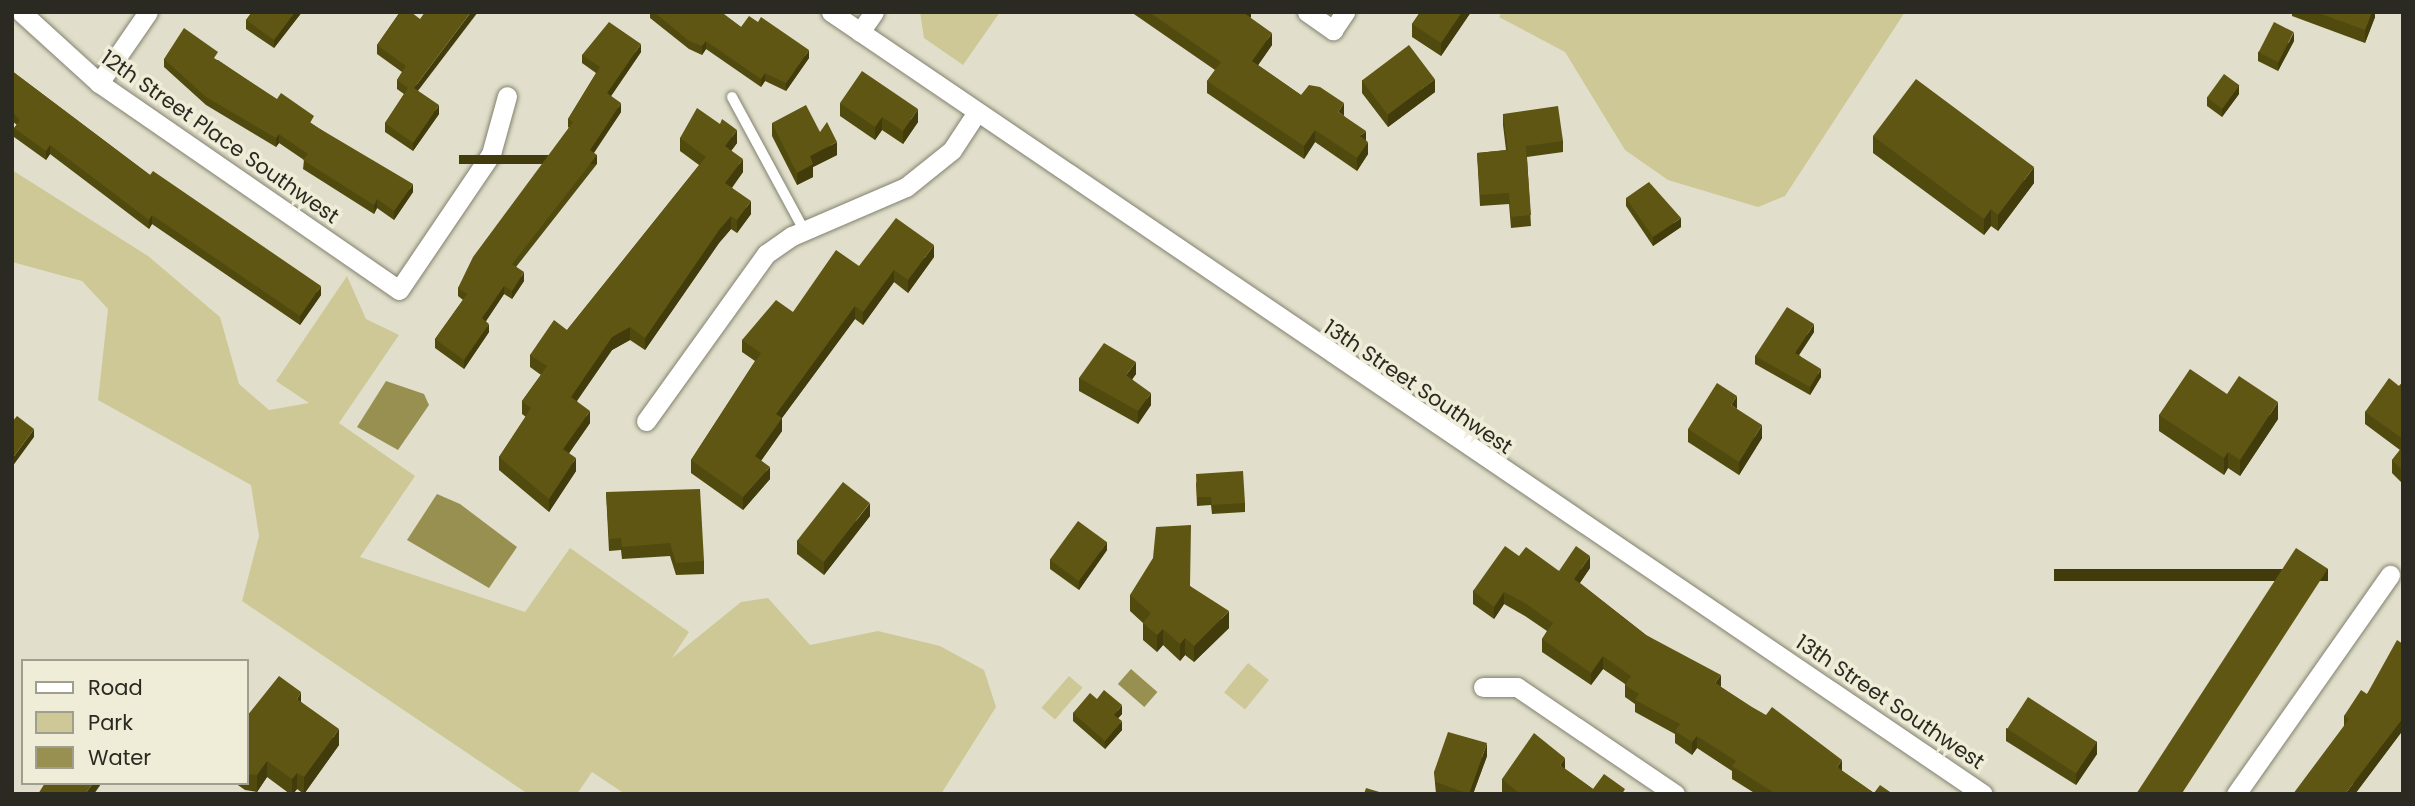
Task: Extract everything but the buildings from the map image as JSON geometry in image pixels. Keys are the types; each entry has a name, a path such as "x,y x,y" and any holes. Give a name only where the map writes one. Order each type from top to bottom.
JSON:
{"street":[{"name":"12th Street Place Southwest","path":"21,12 99,83 399,290 491,154 507,96"},
{"path":"99,83 148,12"},
{"name":"13th Street Southwest","path":"831,12 1983,794"},
{"path":"860,32 874,12"},
{"path":"1307,12 1333,30 1345,12"},
{"path":"646,421 766,254 804,230 906,187 952,150 977,112"},
{"path":"2236,794 2390,575"},
{"path":"1483,687 1517,687 1675,794"}],"lane":[{"path":"732,97 804,230"}],"green space":[{"path":"920,12 1000,12 963,65 924,38"},
{"path":"1502,12 1905,12 1785,196 1758,207 1668,180 1625,150 1565,52 1499,17"},
{"path":"12,170 148,256 220,317 239,384 269,410 309,403 276,381 347,276 366,319 399,335 339,423 415,476 360,557 525,612 570,548 689,632 672,658 741,602 768,598 810,645 878,631 940,646 984,670 996,707 941,794 625,794 592,772 577,794 528,794 242,601 259,536 251,485 98,400 108,309 82,281 12,262"},
{"path":"1248,663 1269,680 1245,710 1224,693"},
{"path":"1069,676 1083,688 1055,720 1041,708"}],"water":[{"path":"386,381 424,394 429,405 398,450 357,427"},
{"path":"437,494 460,504 517,547 489,588 407,540"},
{"path":"1131,669 1157,692 1144,707 1118,684"}]}
